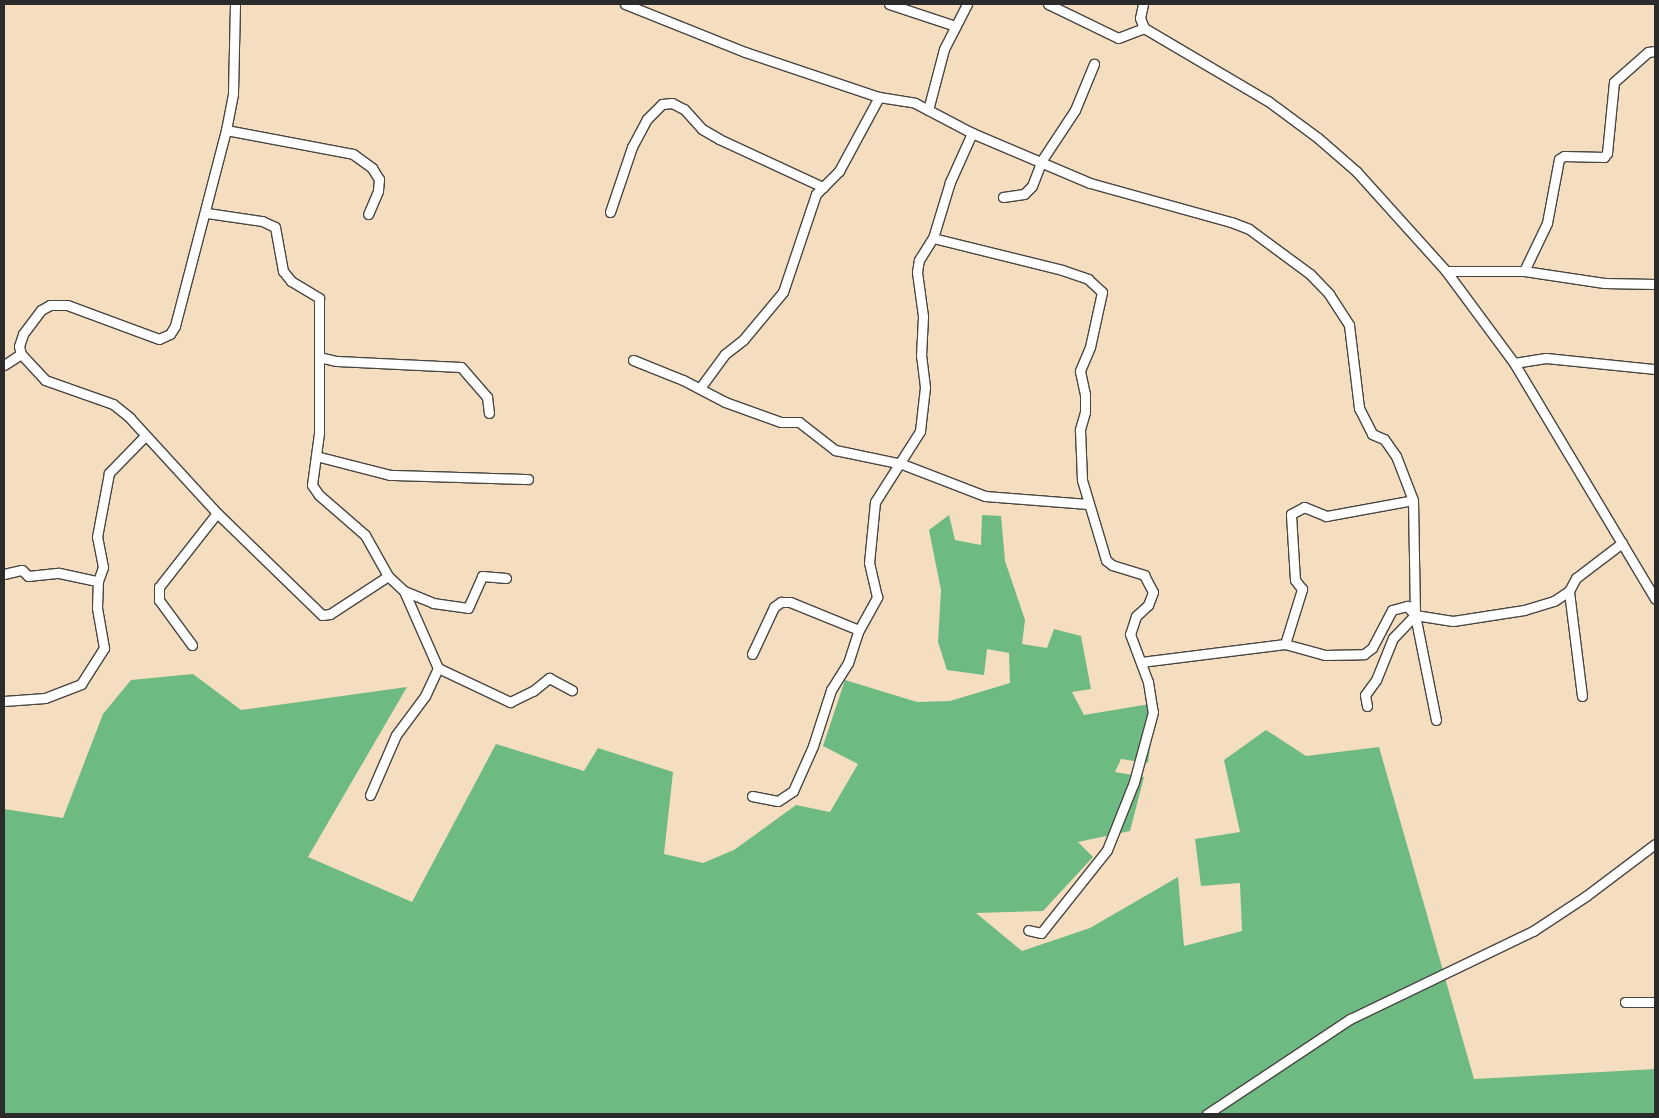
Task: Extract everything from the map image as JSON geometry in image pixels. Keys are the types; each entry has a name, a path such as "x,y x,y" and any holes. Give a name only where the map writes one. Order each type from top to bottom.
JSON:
{"street":[{"path":"235,4 232,94 226,130 207,213 175,326 170,334 159,339 145,337 67,305 50,305 41,310 23,334 19,346 21,354 45,380 112,404 145,436 217,513 322,615 330,614 388,576"},
{"path":"625,4 701,37 880,98 915,103 972,133 1042,160 1090,183 1250,229 1310,274 1329,294 1349,325 1359,408 1372,434 1384,439 1396,456 1413,500 1415,615 1436,720"},
{"path":"889,4 955,26"},
{"path":"928,110 944,49 967,4"},
{"path":"1048,4 1118,38 1144,28"},
{"path":"1143,4 1140,18 1144,28 1268,101 1318,138 1357,172 1446,271 1514,363 1655,599"},
{"path":"1524,271 1547,223 1559,159 1564,156 1604,157 1607,153 1614,82 1648,52 1655,51"},
{"path":"1002,197 1028,192 1042,160 1074,110 1094,64"},
{"path":"700,388 725,354 743,340 783,292 816,194 839,171 880,98"},
{"path":"610,212 632,147 647,119 662,104 672,102 684,109 702,129 719,139 823,187"},
{"path":"226,130 353,154 372,168 379,179 378,191 368,214"},
{"path":"752,796 778,800 793,791 813,746 831,690 848,663 859,630 877,597 869,563 875,502 879,491 902,464 920,431 925,387 921,356 924,338 917,272 924,249 933,238 950,182 972,133"},
{"path":"207,213 262,221 275,227 283,271 290,281 319,298 316,456 312,485 319,495 365,535 388,576 404,592 438,668 510,702 533,691 549,678 572,690"},
{"path":"933,238 1062,270 1088,279 1102,292 1090,347 1080,371 1085,394 1085,412 1080,430 1082,480 1106,560 1112,564 1144,575 1151,584 1153,592 1148,605 1136,616 1130,634 1148,682 1153,712 1134,782 1107,850 1041,933 1028,930"},
{"path":"1446,271 1524,271 1604,283 1655,284"},
{"path":"4,365 21,354"},
{"path":"319,357 336,361 461,367 487,397 489,413"},
{"path":"1514,363 1546,358 1655,369"},
{"path":"633,360 700,388 726,402 781,422 799,422 835,450 902,464 985,496 1088,504"},
{"path":"4,701 45,698 81,684 104,648 97,608 98,581 103,568 97,537 110,473 145,436"},
{"path":"316,456 390,475 528,479"},
{"path":"1284,644 1302,589 1295,580 1291,514 1304,507 1326,516 1413,500"},
{"path":"192,645 159,600 159,587 217,513"},
{"path":"1141,662 1284,644 1325,655 1364,654 1372,648 1392,610 1407,606 1415,615 1462,620 1554,602 1569,591 1576,578 1622,543"},
{"path":"4,574 22,570 28,576 59,573 98,581"},
{"path":"404,592 433,603 468,608 482,576 506,578"},
{"path":"1569,591 1582,696"},
{"path":"752,654 774,607 781,602 790,602 859,630"},
{"path":"1366,706 1365,695 1376,680 1393,638 1415,615"},
{"path":"370,795 396,735 425,696 438,668"},
{"path":"1207,1114 1350,1019 1533,931 1654,848"},
{"path":"1625,1002 1655,1002"}],"green space":[{"path":"949,515 955,540 981,545 982,515 1001,516 1005,561 1025,620 1022,644 1047,648 1054,629 1081,636 1091,689 1072,692 1084,715 1156,703 1148,763 1121,759 1115,772 1144,777 1130,831 1078,842 1093,857 1043,911 976,913 1022,951 1090,928 1178,877 1184,946 1242,931 1240,883 1201,886 1195,839 1240,832 1224,760 1266,730 1306,756 1379,747 1474,1079 1655,1069 1655,1114 4,1114 4,809 63,818 103,714 131,680 193,674 241,710 407,687 308,857 412,902 496,744 584,771 598,748 673,772 664,854 703,863 734,850 796,805 830,812 858,764 823,746 845,680 917,702 950,701 1010,683 1009,653 987,649 984,675 947,670 938,642 941,590 929,530"}]}
